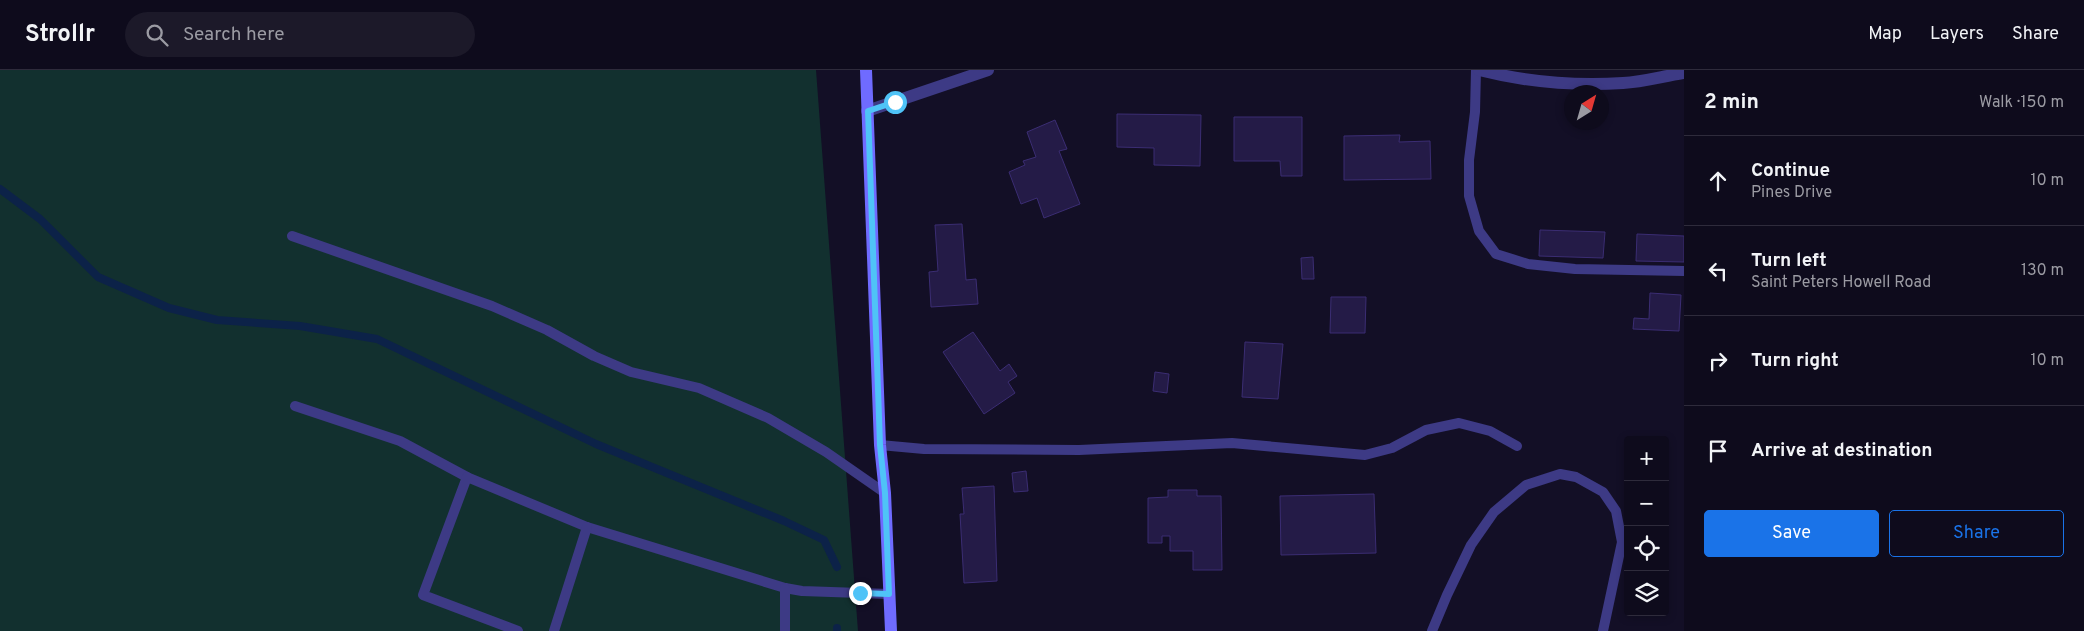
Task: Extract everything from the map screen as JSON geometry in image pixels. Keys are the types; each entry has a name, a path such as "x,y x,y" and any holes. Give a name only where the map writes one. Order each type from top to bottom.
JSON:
{"main road":[{"path":"866,70 880,445 885,493 892,631"}],"street":[{"path":"868,111 988,70"},
{"path":"1477,70 1508,78 1571,84 1625,83 1684,73"}],"lane":[{"path":"1477,70 1475,112 1469,160 1469,196 1479,231 1496,254 1528,264 1575,269 1684,271"},
{"path":"292,236 492,306 547,330 594,356 632,372 698,388 768,418 826,452 885,493"},
{"path":"295,406 400,441 467,477 587,527 785,588 802,591 889,594"},
{"path":"880,445 924,449 1079,450 1232,443 1365,455 1392,448 1426,430 1460,423 1490,431 1517,446"},
{"path":"1432,631 1471,544 1494,512 1526,485 1560,474 1576,476 1603,492 1616,511 1622,542 1603,631"},
{"path":"467,477 423,595 518,631"},
{"path":"554,631 587,527"},
{"path":"784,631 785,588"}],"green space":[{"path":"0,70 816,70 858,631 0,631"}],"building":[{"path":"1117,114 1201,115 1200,166 1154,165 1154,148 1117,147"},
{"path":"1234,117 1302,117 1302,176 1281,176 1280,161 1234,161"},
{"path":"1055,120 1067,149 1059,151 1080,204 1044,218 1037,198 1021,204 1009,172 1025,165 1023,161 1036,157 1027,132"},
{"path":"1400,135 1399,142 1430,141 1431,179 1344,180 1344,136"},
{"path":"962,224 966,280 976,279 978,304 931,307 929,272 938,271 935,225"},
{"path":"1540,230 1605,232 1603,258 1539,256"},
{"path":"1637,234 1684,236 1684,262 1636,261"},
{"path":"1313,257 1314,279 1302,279 1301,258"},
{"path":"1650,293 1681,295 1679,331 1633,329 1634,318 1649,319"},
{"path":"1331,297 1366,297 1365,333 1330,333"},
{"path":"973,332 1000,371 1009,364 1017,376 1008,382 1015,393 984,414 943,352"},
{"path":"1245,342 1283,344 1278,399 1242,397"},
{"path":"1155,372 1169,374 1167,393 1153,391"},
{"path":"1026,471 1028,491 1014,492 1012,473"},
{"path":"994,486 997,581 964,583 960,514 964,514 962,488"},
{"path":"1168,490 1197,490 1197,496 1221,496 1222,570 1193,570 1193,551 1170,551 1170,536 1162,536 1162,543 1148,543 1148,498 1168,497"},
{"path":"1374,494 1376,553 1281,555 1280,496"}],"waterway":[{"path":"0,189 40,219 98,277 169,308 217,320 300,326 377,339 596,444 784,521 824,540 837,567"}],"route":[{"path":"860,593 889,594 885,493 880,445 868,111 895,102"}]}
